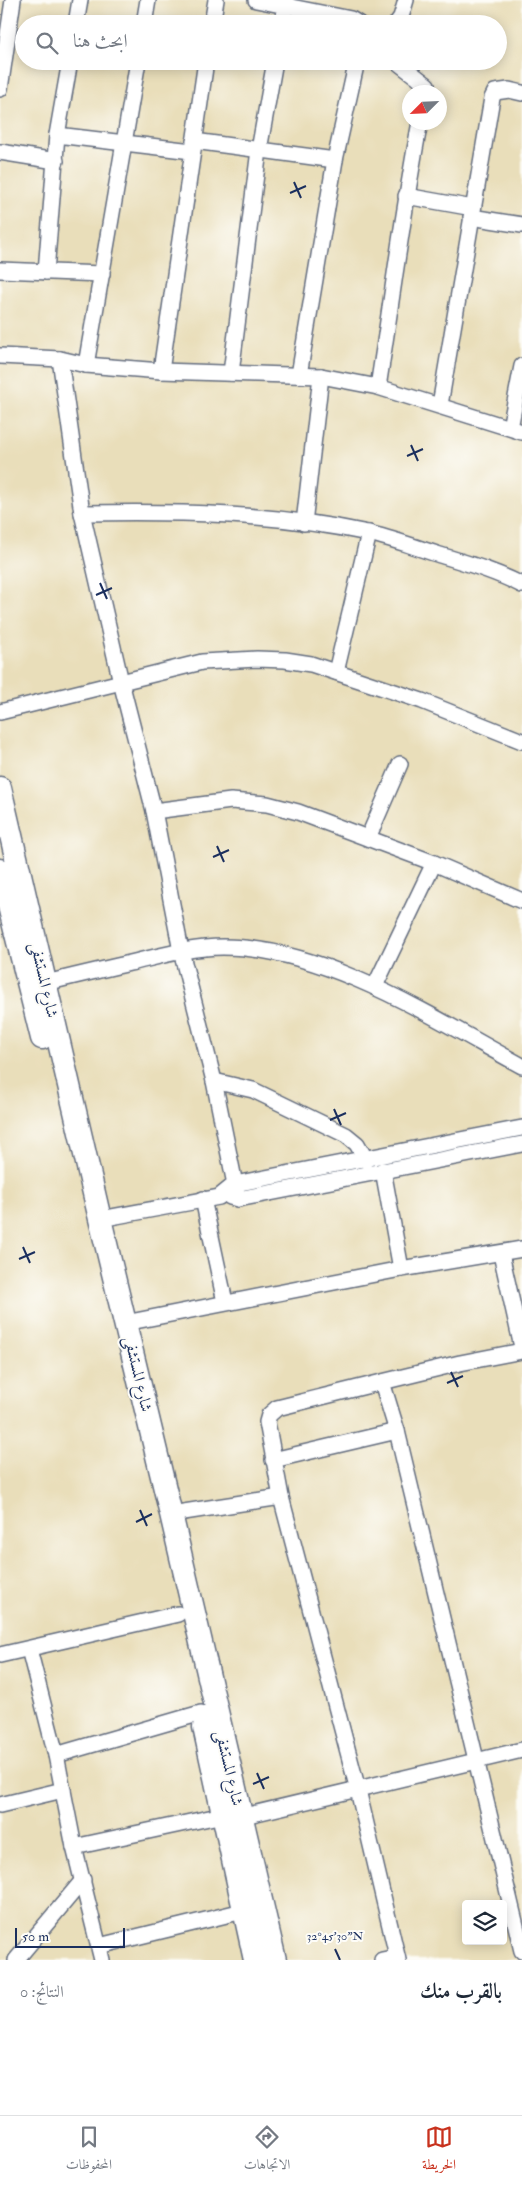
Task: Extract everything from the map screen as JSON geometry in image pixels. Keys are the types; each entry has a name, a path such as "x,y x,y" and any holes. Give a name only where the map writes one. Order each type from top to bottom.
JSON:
{"main road":[{"name":"شارع المستشفى","path":"0,788 37,986 91,1236 201,1713 275,1960"},
{"name":"شارع المستشفى","path":"0,870 37,986 100,1219 171,1514 232,1816 243,1911 255,1960"}],"street":[{"path":"0,89 13,0"},
{"path":"78,15 80,0"},
{"path":"146,15 148,0"},
{"path":"214,15 216,0"},
{"path":"256,0 285,3 334,15"},
{"path":"402,15 406,0"},
{"path":"46,272 57,135 68,70"},
{"path":"86,365 136,70"},
{"path":"161,371 205,70"},
{"path":"231,373 259,150 273,70"},
{"path":"299,375 335,160 355,70"},
{"path":"408,70 427,85"},
{"path":"440,405 492,98 495,92 509,90 522,93"},
{"path":"378,387 406,196 418,130"},
{"path":"57,135 124,143 259,150 335,160"},
{"path":"0,152 56,161"},
{"path":"406,196 522,226"},
{"path":"0,270 102,274"},
{"path":"0,356 60,359 86,365 161,371 321,376 378,387 516,430 522,366"},
{"path":"60,359 82,513 121,682 154,811 181,951 214,1081 237,1192"},
{"path":"304,523 321,376"},
{"path":"82,513 158,512 227,514 369,533 499,574 522,585"},
{"path":"336,672 369,533"},
{"path":"0,712 202,662 230,659 285,660 311,664 422,701 522,741"},
{"path":"368,838 400,764"},
{"path":"154,811 231,801 268,804 298,812 434,862 522,901"},
{"path":"375,986 434,862"},
{"path":"37,986 181,951 222,947 258,949 315,964 375,986 522,1066"},
{"path":"214,1081 253,1090 346,1135 357,1144 366,1160"},
{"path":"100,1219 219,1196 366,1160 522,1128"},
{"path":"237,1192 383,1170 522,1144"},
{"path":"383,1170 400,1269"},
{"path":"203,1199 225,1302"},
{"path":"126,1323 400,1269 501,1254 522,1249"},
{"path":"501,1254 522,1347"},
{"path":"392,1959 358,1790 281,1497 267,1422 269,1415 277,1408 460,1363 522,1351"},
{"path":"382,1382 397,1431 522,1951"},
{"path":"273,1460 397,1431"},
{"path":"171,1514 281,1497"},
{"path":"0,1655 178,1614"},
{"path":"29,1648 56,1755 74,1847 100,1953 243,1911"},
{"path":"56,1755 201,1713"},
{"path":"74,1847 358,1790 522,1750"},
{"path":"0,1805 63,1790"},
{"path":"16,1960 83,1880"},
{"path":"516,1960 522,1959"}]}
